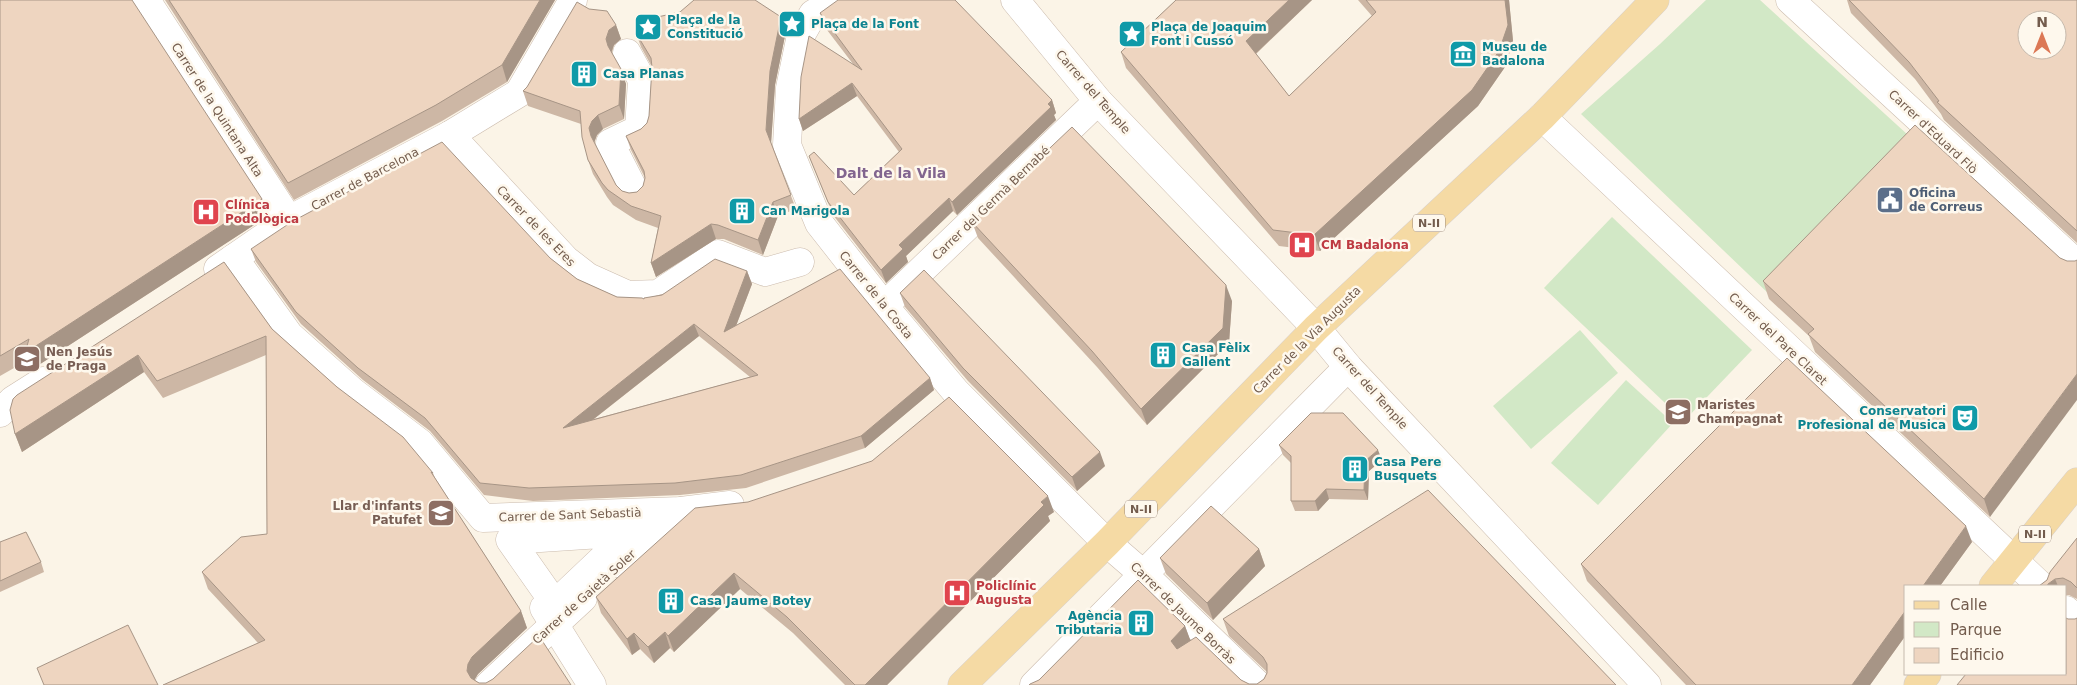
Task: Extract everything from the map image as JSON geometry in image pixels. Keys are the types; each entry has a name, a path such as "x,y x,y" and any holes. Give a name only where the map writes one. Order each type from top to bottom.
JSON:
{"main road":[{"name":"Carrer de la Via Augusta","path":"962,685 1107,543 1316,328 1542,117 1644,4"},
{"name":"N-II","path":"1994,585 2077,482"},
{"path":"1918,685 1926,675"}],"street":[{"name":"Carrer de la Quintana Alta","path":"146,0 289,220"},
{"name":"Carrer de Barcelona","path":"201,280 289,220 450,135 519,94 573,0"},
{"name":"Carrer del Temple","path":"1015,0 1098,101 1316,328 1348,366 1648,685"},
{"name":"Carrer d'Eduard Flò","path":"1790,0 2077,264"},
{"name":"Carrer de la Costa","path":"817,4 801,35 790,88 787,145 819,223 890,301 956,392 1107,543"},
{"path":"627,54 642,80 640,129 610,143 635,192"},
{"name":"Carrer del Germà Bernabé","path":"890,301 1098,101"},
{"name":"Carrer del Pare Claret","path":"1542,117 2040,585"},
{"name":"Carrer de les Eres","path":"450,135 566,260 588,277 628,295 658,294 718,254 764,272 800,262"},
{"name":"Carrer de Sant Sebastià","path":"234,258 289,335 353,392 420,443 483,518 681,511 748,503 757,500"},
{"path":"1034,685 1348,366"},
{"path":"0,413 13,400 60,370"},
{"path":"934,411 956,392"},
{"name":"Carrer de Gaietà Soler","path":"489,685 555,613 681,511"},
{"path":"483,518 555,613 592,685"},
{"name":"Carrer de Jaume Borràs","path":"1107,543 1143,574 1258,685"},
{"path":"2067,611 2077,620"}],"green space":[{"path":"1706,0 1760,0 1919,145 1770,295 1581,114 1660,44"},
{"path":"1612,217 1752,350 1684,421 1544,288"},
{"path":"1580,330 1618,373 1531,449 1493,406"},
{"path":"1626,380 1673,423 1598,505 1551,463"}],"building":[{"path":"0,0 132,0 262,199 25,353 29,339 0,356"},
{"path":"169,0 540,0 502,65 436,105 288,183"},
{"path":"694,0 755,0 781,17 770,71 766,130 791,195 773,202 758,240 711,224 651,263 661,216 631,206 608,190 602,183 588,160 582,137 580,111 523,91 577,2 589,9 607,11 616,25 609,30 606,39 621,69 619,105 598,115 592,121 589,128 591,136 616,185 622,191 629,193 637,192 643,186 644,171 626,136 641,129 647,123 652,67 651,58 636,33 653,18 680,12"},
{"path":"838,0 955,0 1052,100 1048,104 1051,107 952,202 949,198 899,245 903,249 881,270 828,202 809,156 814,152 854,195 902,149 852,83 799,119 801,77 809,36 862,70 820,13"},
{"path":"1176,0 1289,0 1246,41 1289,96 1376,12 1366,0 1505,0 1508,25 1499,51 1472,90 1314,235 1273,230 1121,52"},
{"path":"1849,0 2077,0 2077,231 1937,102 1939,101 1909,62"},
{"path":"1915,125 2060,258 2067,261 2077,260 2077,374 1984,499 1808,334 1814,329 1763,281"},
{"path":"1072,127 1226,285 1223,328 1141,409 1092,351 972,222"},
{"path":"442,142 550,258 577,279 617,297 644,299 662,295 715,259 747,271 724,332 840,269 930,378 861,436 741,475 675,483 529,488 480,483 425,418 358,368 296,312 251,249 293,221","holes":["694,324 758,375 563,428"]},
{"path":"224,262 272,329 337,387 403,437 433,473 431,472 521,611 472,657 467,671 471,678 479,683 486,683 493,679 538,637 571,685 163,685 265,640 202,572 241,537 267,534 266,336 157,381 138,355 15,434 10,410 13,399 17,395"},
{"path":"924,270 1100,452 1072,477 963,368 900,293"},
{"path":"1787,358 1966,526 1924,585 1904,585 1904,613 1852,685 1696,685 1581,564"},
{"path":"949,397 1048,496 1041,502 1044,505 865,685 855,685 787,617 734,573 668,636 665,632 648,647 634,633 627,639 596,597 695,508 748,502 872,461"},
{"name":"Casa Pere Busquets","path":"1311,413 1343,413 1378,450 1365,461 1364,490 1326,489 1315,501 1291,501 1291,456 1279,445"},
{"path":"1428,490 1616,685 1029,685 1039,680 1138,580 1185,626 1171,641 1177,649 1196,637 1241,680 1249,684 1257,684 1264,679 1267,673 1267,664 1263,657 1223,619"},
{"path":"1211,506 1259,549 1207,603 1160,558"},
{"path":"26,532 41,562 0,581 0,542"},
{"path":"2077,538 2077,588 2063,578 2055,579 2048,585 2040,585 2047,580 2050,572"},
{"path":"2067,618 2077,618 2077,685 1957,685 1965,675 2067,675"},
{"path":"128,625 158,685 44,685 37,668"}],"place":[{"name":"Plaça de la Font","path":"792,24"},
{"name":"Plaça de la Constitució","path":"648,27"},
{"name":"Plaça de Joaquim Font i Cussó","path":"1132,34"},
{"name":"Museu de Badalona","path":"1463,54"},
{"name":"Casa Planas","path":"584,74"},
{"name":"Oficina de Correus","path":"1890,200"},
{"name":"Can Marigola","path":"742,211"},
{"name":"Clínica Podològica","path":"206,212"},
{"name":"CM Badalona","path":"1302,245"},
{"name":"Casa Fèlix Gallent","path":"1163,355"},
{"name":"Nen Jesús de Praga","path":"27,359"},
{"name":"Maristes Champagnat","path":"1678,412"},
{"name":"Conservatori Profesional de Musica","path":"1965,418"},
{"name":"Casa Pere Busquets","path":"1355,469"},
{"name":"Llar d'infants Patufet","path":"441,513"},
{"name":"Policlínic Augusta","path":"957,593"},
{"name":"Casa Jaume Botey","path":"671,601"},
{"name":"Agència Tributaria","path":"1141,623"}],"district":[{"name":"Dalt de la Vila","path":"891,173"}]}
